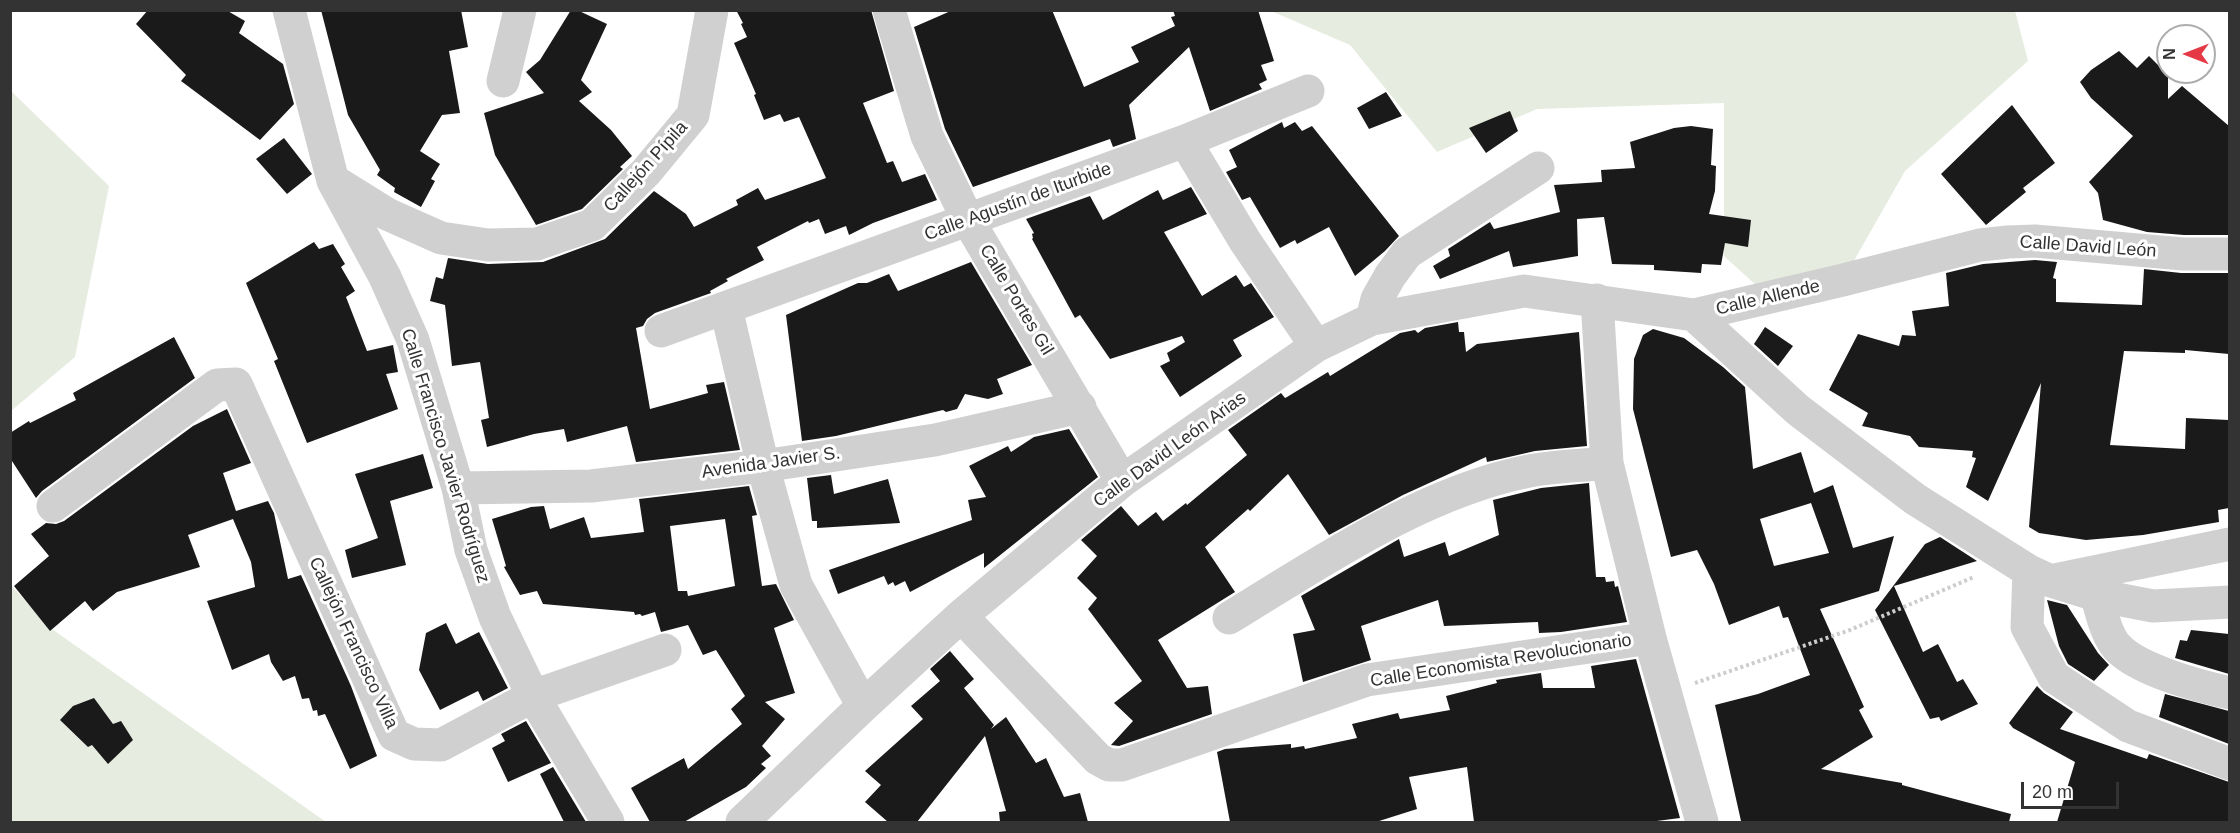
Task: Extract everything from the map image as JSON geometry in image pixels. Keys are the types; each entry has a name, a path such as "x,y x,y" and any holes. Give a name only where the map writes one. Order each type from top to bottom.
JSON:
{"street":[{"name":"Calle Francisco Javier Rodríguez","path":"289,10 333,181 385,277 413,340 458,488 475,561 495,617 533,696 608,822"},
{"path":"503,81 520,10"},
{"name":"Callejón Pípila","path":"333,181 387,214 441,238 488,245 537,244 592,225 646,172 693,115 712,10"},
{"name":"Calle Portes Gil","path":"889,10 927,136 968,220 1122,481"},
{"name":"Calle Agustín de Iturbide","path":"661,331 1185,141 1308,91"},
{"path":"1185,141 1245,241 1316,346"},
{"path":"1372,318 1377,299 1407,253 1538,168"},
{"name":"Calle David León","path":"1843,280 1980,245 2008,242 2035,241 2183,254 2229,254"},
{"name":"Calle Allende","path":"1694,315 1843,280"},
{"name":"Calle David León Arias","path":"742,822 961,616 1122,481 1316,346 1372,318 1524,291 1694,315"},
{"path":"1597,300 1607,463 1650,639 1702,822"},
{"path":"726,308 763,466 796,585 863,706"},
{"path":"1694,315 1798,410 1915,499 2031,570 2097,595 2153,606 2229,602"},
{"name":"Callejón Francisco Villa","path":"53,506 217,386 236,384 394,735 414,744 441,745 533,696 665,650"},
{"name":"Avenida Javier S.","path":"458,488 591,486 763,466 935,440 1080,407"},
{"path":"1230,618 1377,528 1461,492 1498,479 1531,471 1607,463"},
{"path":"2031,570 2229,544"},
{"path":"2031,570 2027,627 2054,677 2128,726 2229,764"},
{"path":"2097,595 2107,630 2118,647 2140,663 2175,677 2229,693"},
{"name":"Calle Economista Revolucionario","path":"961,616 1098,759 1109,765 1122,765 1367,680 1650,639"}],"path":[{"path":"1665,694 2031,570"}],"shaded area":[{"path":"1271,11 2015,11 2028,61 1905,171 1843,280 1769,297 1724,256 1724,103 1537,109 1437,152 1350,45"},
{"path":"10,90 109,186 75,357 11,411"},
{"path":"10,584 49,627 326,822 11,822"}],"building":[{"path":"148,10 226,10 245,21 239,33 283,64 294,104 260,140 181,81 186,75 136,24"},
{"path":"321,10 461,10 468,47 449,51 460,113 442,115 420,151 440,164 431,179 435,181 421,207 394,192 395,188 377,175 380,170 348,115"},
{"path":"571,10 577,10 607,24 581,80 592,92 579,101 611,130 632,156 620,167 623,169 582,209 536,225 495,155 484,113 544,93 526,72 540,60"},
{"path":"736,10 871,10 894,91 863,103 887,163 893,161 902,182 925,174 937,200 873,223 849,235 846,226 825,234 819,219 809,223 808,221 757,247 764,260 726,279 728,281 710,291 711,293 655,313 647,319 643,326 636,328 650,409 708,393 706,385 724,382 740,450 636,462 627,426 567,442 564,429 534,434 487,447 481,420 489,418 480,362 452,366 445,305 430,301 436,277 443,279 448,258 488,264 543,262 605,239 654,191 686,214 694,227 738,205 736,200 758,188 765,200 826,178 799,117 784,122 780,114 764,120 754,95 756,94 734,43 747,37"},
{"path":"953,10 1052,10 1084,87 1139,62 1131,47 1175,26 1171,17 1175,16 1173,10 1258,10 1274,61 1261,65 1267,80 1259,84 1262,89 1210,111 1189,47 1129,105 1136,139 1113,147 1110,139 973,187 945,129 914,27"},
{"path":"2119,51 2137,68 2149,56 2156,63 2156,84 2168,84 2168,99 2182,86 2229,126 2229,235 2147,232 2103,220 2098,193 2089,182 2133,136 2091,98 2080,82 2091,70"},
{"path":"1386,92 1402,116 1369,129 1357,108"},
{"path":"2012,105 2055,163 2023,188 2026,192 1986,225 1941,174"},
{"path":"1510,111 1518,131 1486,153 1469,128"},
{"path":"1282,122 1284,128 1295,122 1302,131 1312,126 1399,236 1355,276 1329,227 1297,244 1295,240 1280,248 1250,197 1242,200 1226,172 1237,167 1229,150"},
{"path":"1691,126 1713,129 1711,165 1716,166 1715,191 1709,214 1751,220 1748,247 1725,243 1721,265 1702,264 1701,273 1654,270 1654,265 1612,264 1604,217 1577,219 1578,256 1513,267 1509,251 1440,279 1433,266 1450,256 1448,249 1490,222 1494,229 1560,212 1554,185 1602,182 1601,170 1635,168 1630,142 1674,128"},
{"path":"284,138 312,174 287,194 256,159"},
{"path":"1191,187 1207,214 1164,232 1202,296 1236,275 1244,287 1251,283 1274,317 1233,340 1242,356 1180,397 1160,366 1170,361 1167,353 1185,342 1182,336 1110,359 1080,315 1075,318 1032,239 1034,233 1026,219 1090,196 1103,220 1158,190 1163,200"},
{"path":"314,242 319,249 333,244 345,264 341,267 355,291 346,297 367,351 393,345 398,372 386,374 398,409 307,443 274,361 278,359 246,283"},
{"path":"2035,260 2057,262 2053,278 2056,279 2056,302 2142,305 2144,269 2181,273 2229,273 2229,354 2185,350 2185,353 2124,351 2110,445 2185,449 2186,418 2229,420 2229,508 2218,510 2219,522 2143,535 2086,540 2039,533 2029,527 2041,383 1988,501 1966,487 1976,458 1972,457 1973,451 1919,447 1910,436 1862,426 1868,413 1829,390 1858,334 1899,346 1902,335 1916,336 1912,311 1949,306 1946,273 1983,264"},
{"path":"971,262 1032,365 997,379 1003,394 988,399 965,394 957,409 946,412 943,410 836,436 802,441 786,315 858,283 867,283 889,274 898,291"},
{"path":"1458,322 1459,332 1464,332 1466,352 1477,344 1579,332 1587,446 1535,451 1487,462 1486,457 1403,495 1329,535 1288,474 1250,511 1248,509 1205,547 1235,592 1158,640 1187,688 1208,686 1212,714 1119,746 1111,745 1133,721 1114,703 1142,681 1088,609 1097,598 1077,578 1097,556 1081,540 1121,506 1138,526 1156,512 1163,521 1186,503 1187,505 1247,455 1228,430 1281,393 1285,398 1328,372 1330,376 1400,333 1415,330 1418,333 1425,328"},
{"path":"1765,327 1793,346 1778,366 1754,344"},
{"path":"1653,329 1684,338 1723,367 1745,387 1753,469 1801,452 1814,493 1833,485 1853,548 1894,536 1879,591 1820,609 1864,707 1859,710 1873,737 1821,769 1902,783 1902,785 2011,814 2009,822 1741,821 1715,705 1758,694 1810,675 1788,617 1783,618 1779,606 1729,625 1714,584 1697,550 1671,557 1633,409 1634,359 1643,335","holes":["1811,503 1829,553 1774,566 1760,519"]},
{"path":"174,337 195,378 42,491 36,498 10,458 10,433 29,421 30,423 76,400 73,393"},
{"path":"227,409 251,463 223,473 236,511 268,501 274,513 288,579 301,575 351,686 377,756 350,769 325,714 318,716 317,710 313,711 309,698 302,699 295,676 283,681 271,662 269,654 232,670 207,601 255,587 251,562 233,519 188,535 200,567 117,592 93,611 85,601 50,631 14,586 49,556 31,534 46,523 56,524 64,521 193,426"},
{"path":"1069,429 1098,477 984,568 984,553 910,592 905,581 895,586 893,582 888,585 884,576 838,594 829,570 972,520 968,500 986,497 969,466 1008,446 1011,452 1034,437"},
{"path":"423,454 433,488 390,501 406,565 352,578 345,550 378,538 355,474"},
{"path":"831,475 834,494 888,479 900,523 817,528 817,521 812,521 807,478"},
{"path":"1589,483 1596,577 1605,577 1606,582 1614,581 1615,587 1618,586 1627,622 1539,633 1538,622 1444,626 1438,600 1361,626 1371,660 1303,682 1293,634 1315,630 1301,596 1399,539 1404,557 1445,542 1449,556 1499,535 1493,500 1541,488"},
{"path":"749,486 757,515 752,516 762,586 776,584 794,620 774,628 795,693 765,702 785,719 762,746 771,756 761,764 766,768 746,787 684,822 650,822 631,788 684,758 688,769 742,724 731,709 745,696 716,650 703,655 688,625 661,632 655,612 642,616 635,615 634,612 543,604 537,591 520,595 504,567 506,566 492,519 531,507 544,506 550,529 584,517 591,538 644,532 639,499","holes":["725,519 735,586 688,596 687,591 678,591 670,526"]},
{"path":"1940,537 1977,561 1894,586 1923,652 1938,644 1957,682 1963,679 1978,704 1941,721 1939,717 1930,719 1875,610 1925,544"},
{"path":"2047,600 2067,605 2098,653 2109,665 2094,681 2068,664 2059,646"},
{"path":"446,623 456,644 479,632 508,688 483,701 478,691 440,710 419,670 426,633"},
{"path":"2191,630 2229,634 2229,674 2175,658 2180,640 2187,641"},
{"path":"950,651 974,679 964,688 994,725 991,729 1006,717 1036,763 1046,758 1064,797 1080,793 1088,822 1000,822 999,812 1006,811 985,736 917,822 888,822 865,802 881,785 865,771 923,719 911,706 940,681 930,669"},
{"path":"1636,659 1680,818 1649,822 1474,822 1467,767 1409,777 1417,809 1376,822 1230,822 1217,752 1225,749 1291,744 1291,748 1304,746 1305,749 1357,738 1352,724 1398,713 1400,719 1450,710 1446,696 1497,683 1496,680 1541,673 1543,688 1595,688 1591,666"},
{"path":"2037,686 2073,712 2060,729 2147,759 2149,754 2229,782 2229,822 2057,822 2075,762 2013,728 2009,723"},
{"path":"2165,694 2229,711 2229,744 2159,717"},
{"path":"94,698 113,724 121,721 133,740 108,764 92,745 88,747 60,720 73,706"},
{"path":"526,721 551,763 508,782 492,748 505,741 501,734"},
{"path":"553,767 586,822 564,822 540,774"}]}
